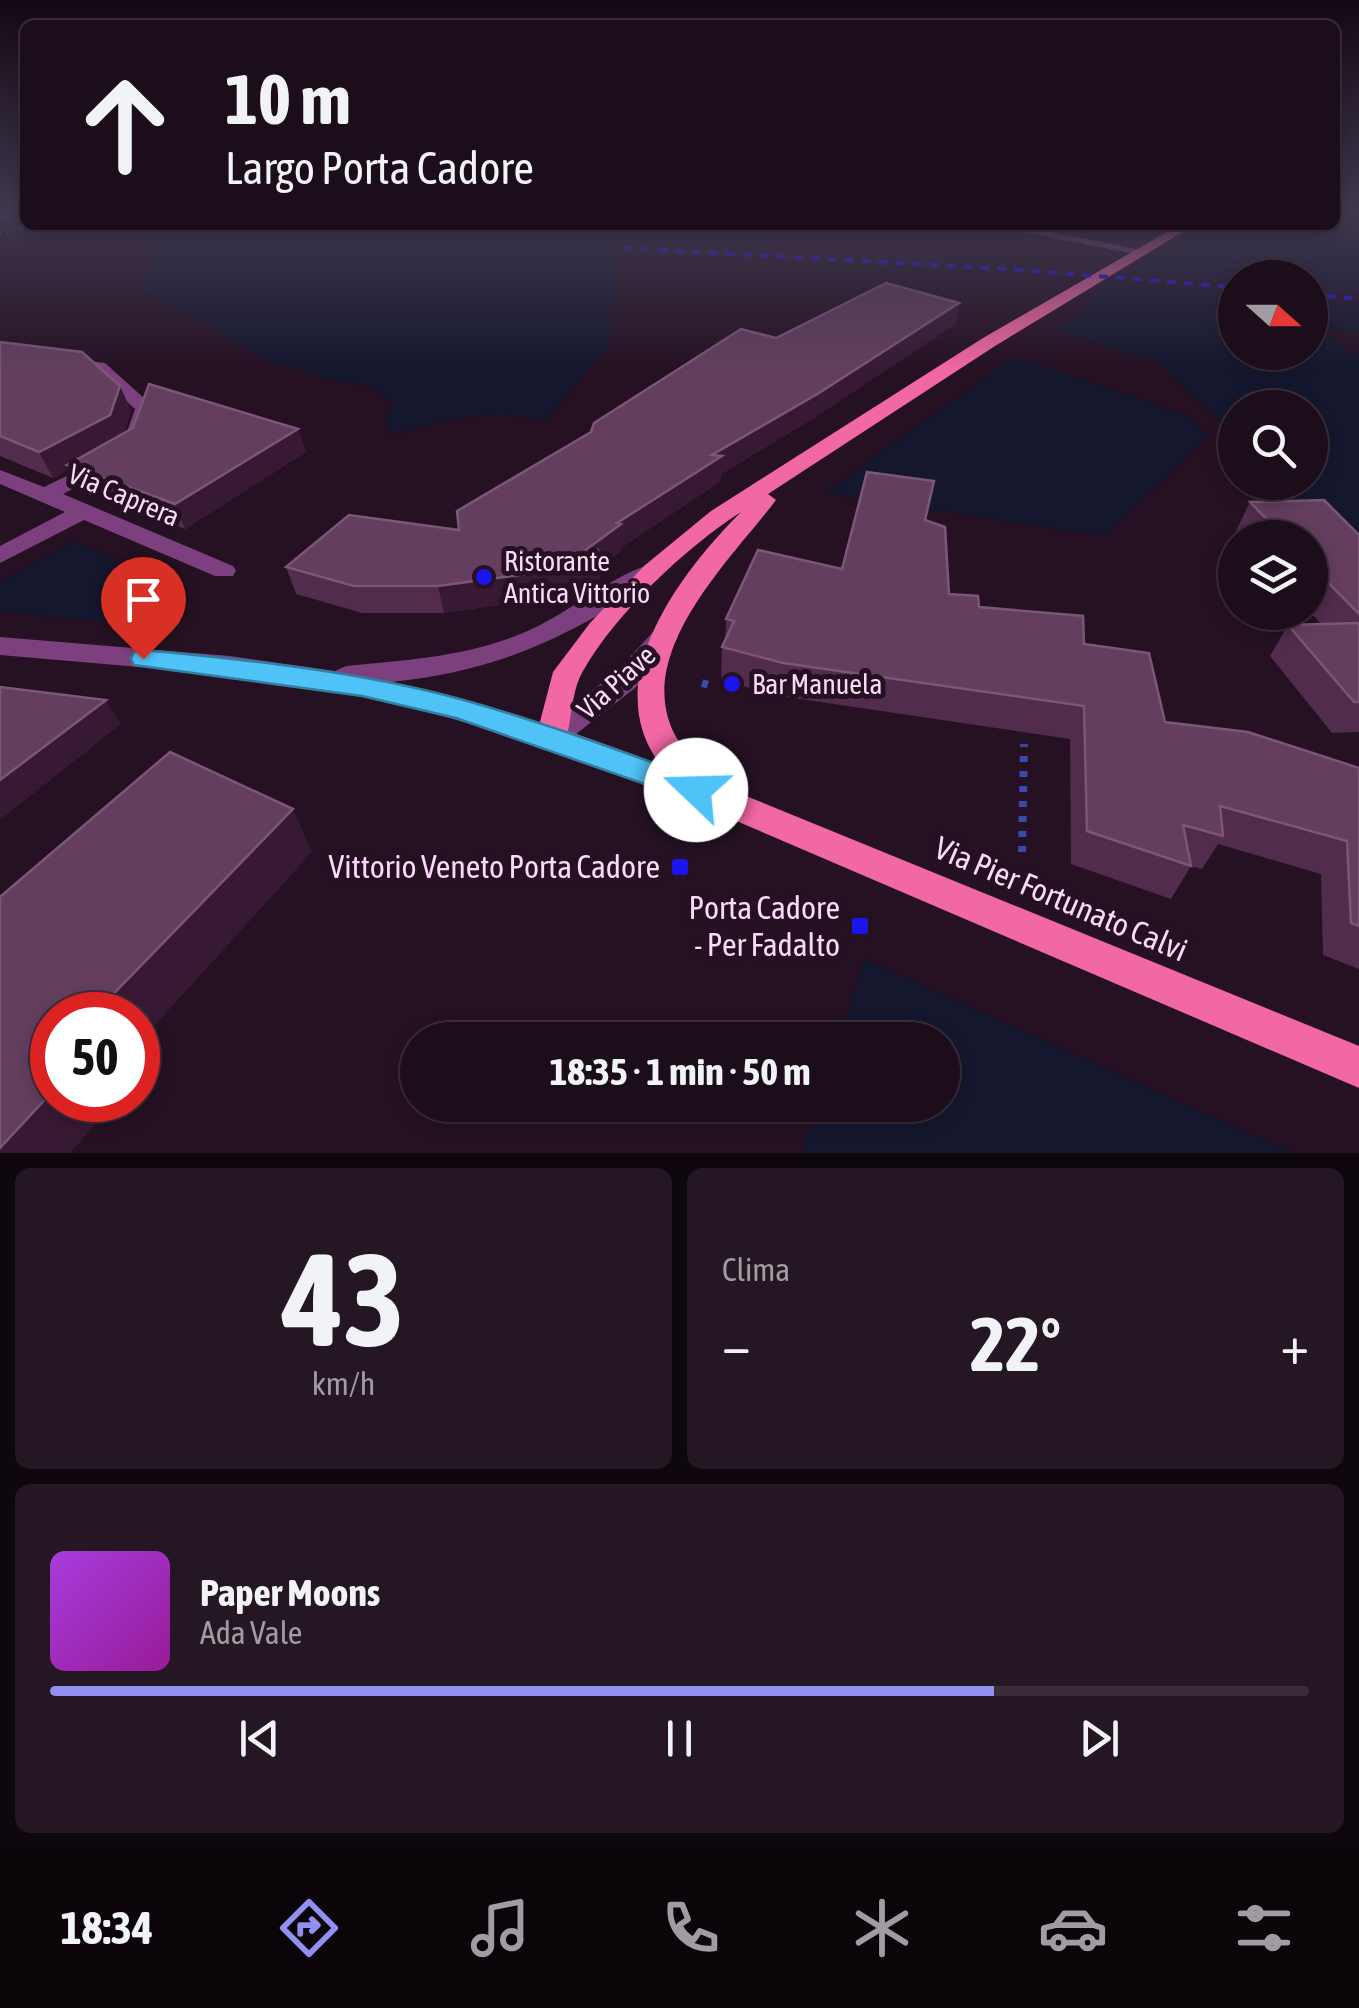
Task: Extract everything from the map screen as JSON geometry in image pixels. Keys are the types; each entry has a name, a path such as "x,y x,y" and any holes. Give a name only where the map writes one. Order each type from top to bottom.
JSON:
{"main road":[{"name":"Via Piave","path":"550,737 567,672 599,629 653,571 719,516 989,342 1117,265"},
{"name":"Via Piave","path":"666,635 724,541 797,468"},
{"path":"666,635 651,681 651,716 668,751 732,804"},
{"path":"550,737 732,804"},
{"name":"Via Pier Fortunato Calvi","path":"732,804 1359,1067"}],"street":[{"path":"0,356 99,367 145,408 134,444 125,452 46,494"},
{"name":"Via Caprera","path":"0,476 224,571"},
{"path":"0,556 84,510"},
{"path":"312,679 428,668 506,650 562,626 653,571"},
{"name":"Via Piave","path":"550,737 645,664 666,635"},
{"path":"0,646 215,665 312,679 457,708 550,737"}],"path":[{"path":"702,683 715,687"},
{"path":"1022,852 1024,744"}],"shaded area":[{"path":"150,265 614,265 617,297 608,315 612,335 609,345 545,422 487,415 392,435 385,418 393,401 368,386 330,380 267,360 143,290"},
{"path":"1136,265 1218,265 1218,280 1125,272"},
{"path":"1328,265 1359,265 1359,293 1328,290"},
{"path":"1110,282 1218,291 1218,370 1328,370 1328,335 1359,357 1359,553 1302,500 1328,500 1328,390 1218,390 1218,420 1158,362 1056,331 1086,312 1091,303 1082,301"},
{"path":"1328,301 1359,304 1359,333 1328,331"},
{"path":"1015,356 1188,416 1209,435 1103,536 824,493"},
{"path":"75,541 176,588 181,595 168,608 125,620 0,611 0,582"},
{"path":"865,959 1293,1153 801,1153 811,1122 960,1122 960,1022 844,1022"}],"building":[{"path":"886,283 959,303 819,393 712,455 722,456 617,523 621,524 587,549 598,550 598,558 585,566 438,586 354,586 286,567 349,515 459,530 457,511 591,432 594,423 741,329 776,338"},
{"path":"0,342 82,352 120,386 110,415 39,452 0,436"},
{"path":"149,384 298,429 175,504 67,465 133,428"},
{"path":"867,472 934,481 925,520 945,527 949,594 978,596 979,607 1083,616 1084,644 1149,653 1165,722 1248,732 1359,768 1359,926 1351,923 1347,841 1220,806 1223,836 1183,825 1191,866 1087,831 1084,706 783,663 722,647 734,621 726,619 758,550 842,569"},
{"path":"1324,500 1359,535 1359,614 1328,582 1328,520 1268,520 1250,502"},
{"path":"1359,623 1359,702 1354,702 1292,630 1328,630 1328,624"},
{"path":"0,687 106,700 0,780"},
{"path":"170,752 293,809 115,992 30,992 30,1116 0,1148 0,897"}],"railway":[{"path":"931,265 1218,286"},
{"path":"1328,296 1359,299"}],"place":[{"name":"Ristorante Antica Vittorio","path":"484,577"},
{"name":"Bar Manuela","path":"732,684"},
{"name":"Vittorio Veneto Porta Cadore","path":"680,867"},
{"name":"Porta Cadore - Per Fadalto","path":"860,926"}],"route":[{"path":"143,659 362,686 457,708 696,790"}]}
